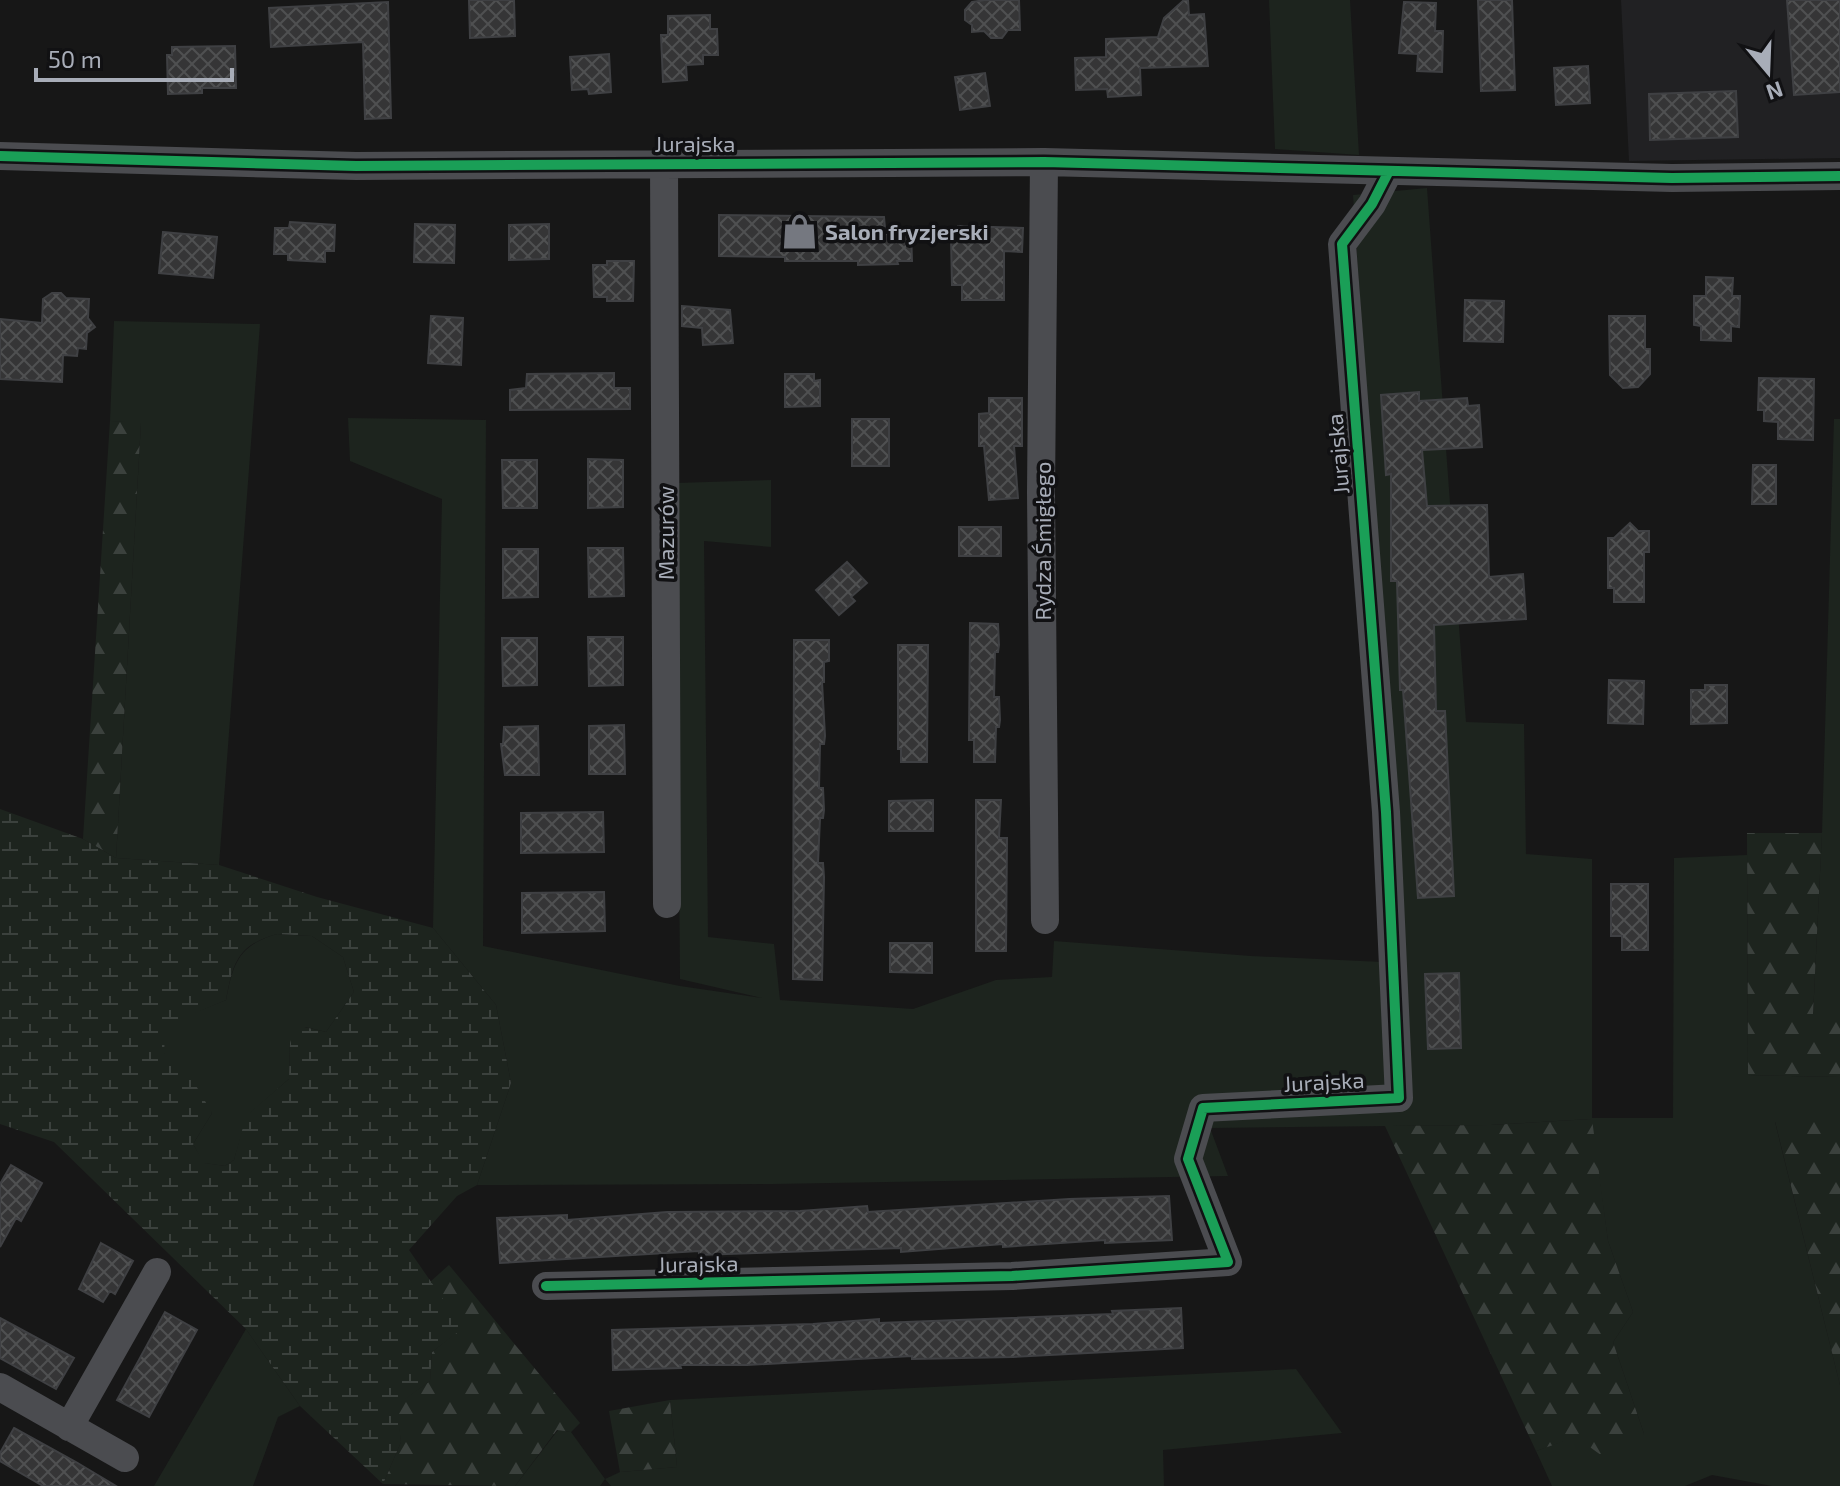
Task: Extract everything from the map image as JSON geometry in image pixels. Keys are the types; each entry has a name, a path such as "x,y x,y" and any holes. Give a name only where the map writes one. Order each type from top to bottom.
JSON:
{"street":[{"name":"Jurajska","path":"0,156 356,166 1044,162 1672,178 1840,176"},
{"name":"Rydza Śmigłego","path":"1044,162 1041,493 1045,920"},
{"name":"Mazurów","path":"664,163 667,904"},
{"name":"Jurajska","path":"546,1286 1012,1276 1228,1262 1188,1159 1203,1108 1399,1098 1386,812 1342,244 1372,204 1389,171"},
{"path":"69,1427 157,1272"},
{"path":"0,1387 125,1458"}],"shaded area":[{"path":"1621,0 1840,0 1840,158 1629,161"}],"green space":[{"path":"1269,0 1350,0 1359,155 1275,149"},
{"path":"1427,188 1466,722 1524,724 1526,854 1592,859 1592,1118 1673,1118 1674,858 1747,855 1748,1075 1840,1077 1840,1121 1775,1122 1840,1385 1840,1486 1772,1486 1712,1475 1685,1486 1552,1486 1536,1451 1576,1436 1644,1434 1613,1342 1633,1312 1608,1241 1591,1119 1491,1125 1210,1128 1228,1176 773,1184 477,1185 511,1083 496,1005 433,928 442,499 350,461 348,418 486,420 483,946 680,986 762,998 680,979 676,483 771,480 771,547 704,541 708,937 774,944 780,1000 913,1009 996,980 1052,977 1054,941 1251,956 1404,963 1353,195"},
{"path":"114,321 260,324 219,865 116,858 141,423 110,421"},
{"path":"1834,419 1840,419 1840,1014 1813,1015 1822,833"},
{"path":"110,421 141,422 116,858 83,839"},
{"path":"0,809 83,839 116,858 219,865 317,897 433,928 496,1005 511,1083 477,1185 457,1196 409,1250 463,1328 432,1352 430,1381 397,1405 401,1442 383,1484 300,1406 246,1329 54,1142 0,1124","holes":["277,934 312,936 343,957 354,992 326,1032 304,1027 294,1031 290,1043 289,1079 246,1116 234,1160 225,1166 204,1163 193,1144 212,1113 181,1060 164,1053 165,1035 176,1021 226,1000 239,957 253,944"]},
{"path":"1747,833 1822,833 1813,1014 1840,1014 1840,1077 1748,1075"},
{"path":"277,934 312,936 343,957 354,992 326,1032 305,1027 290,1043 289,1079 247,1116 234,1160 225,1166 203,1163 193,1144 212,1113 164,1053 164,1035 176,1020 226,1000 235,966 246,950"},
{"path":"1592,1119 1608,1241 1633,1312 1613,1342 1644,1434 1605,1458 1576,1437 1536,1451 1385,1126 1491,1125"},
{"path":"1775,1121 1840,1121 1840,1385"},
{"path":"449,1265 580,1423 571,1432 557,1430 515,1486 383,1484 401,1442 396,1405 430,1381 432,1352 462,1328 430,1282"},
{"path":"246,1329 300,1406 278,1417 253,1486 154,1486"},
{"path":"1296,1369 1342,1433 1163,1450 1164,1486 611,1486 605,1479 620,1472 677,1467 670,1400"},
{"path":"670,1400 677,1467 620,1472 609,1411"},
{"path":"558,1430 571,1432 605,1479 600,1486 515,1486"}],"building":[{"path":"469,0 514,0 515,36 470,38"},
{"path":"1019,0 1020,30 1008,30 1002,38 991,38 984,31 972,32 972,25 965,20 965,10 972,2"},
{"path":"1188,0 1189,15 1204,14 1208,66 1140,68 1141,95 1108,97 1107,89 1076,90 1075,58 1106,57 1106,39 1158,37 1164,18"},
{"path":"1478,0 1512,0 1515,90 1481,91"},
{"path":"1787,0 1840,0 1840,92 1794,95"},
{"path":"388,2 391,118 365,119 363,42 271,47 269,8"},
{"path":"1404,2 1436,3 1435,31 1443,31 1442,72 1417,71 1418,54 1399,53"},
{"path":"710,15 710,29 717,29 718,55 703,55 703,64 686,65 687,80 663,82 661,35 668,35 668,16"},
{"path":"235,46 236,88 202,88 202,93 168,94 167,55 172,55 172,47"},
{"path":"609,54 611,92 589,94 588,89 572,90 570,57"},
{"path":"1588,66 1590,103 1556,105 1554,68"},
{"path":"985,73 990,106 960,110 955,77"},
{"path":"1736,91 1738,137 1650,140 1649,94"},
{"path":"719,215 884,217 885,228 911,230 912,261 858,265 858,261 785,261 785,257 719,256"},
{"path":"290,222 335,225 334,251 325,251 325,262 288,260 288,254 274,254 275,228 289,228"},
{"path":"415,224 455,225 454,263 414,262"},
{"path":"549,224 549,259 509,260 509,225"},
{"path":"958,226 1023,228 1022,252 1004,251 1004,300 962,300 962,285 952,285 951,238 958,238"},
{"path":"163,232 217,237 213,278 159,273"},
{"path":"607,261 634,261 633,301 607,301 607,297 594,297 593,265 607,265"},
{"path":"1706,277 1733,278 1732,296 1740,296 1739,327 1731,326 1731,341 1701,340 1701,326 1694,325 1694,296 1706,296"},
{"path":"52,293 61,293 66,298 89,299 88,318 95,327 87,333 86,349 78,348 77,356 63,355 62,382 0,379 0,319 42,323 43,299"},
{"path":"1465,300 1504,301 1503,342 1464,341"},
{"path":"682,306 730,310 733,343 703,345 702,328 682,326"},
{"path":"431,316 463,318 461,365 428,363"},
{"path":"1609,316 1645,316 1645,349 1650,349 1650,374 1638,387 1623,388 1610,375"},
{"path":"614,373 614,388 630,388 630,409 510,410 510,390 526,388 527,374"},
{"path":"785,374 814,374 814,381 820,380 820,406 785,407"},
{"path":"1759,378 1814,379 1813,440 1778,439 1778,422 1764,421 1764,410 1758,410"},
{"path":"1419,392 1419,401 1467,398 1468,406 1479,405 1482,447 1422,450 1427,506 1487,505 1489,577 1523,574 1526,619 1434,625 1436,711 1445,711 1454,896 1418,898 1403,690 1400,690 1397,581 1391,581 1391,474 1386,475 1381,395"},
{"path":"989,398 1022,398 1022,446 1014,446 1018,498 989,500 984,446 979,446 979,414 989,413"},
{"path":"852,419 889,419 889,466 852,466"},
{"path":"588,459 623,460 623,507 588,508"},
{"path":"502,460 537,460 537,508 503,508"},
{"path":"1753,465 1776,465 1776,504 1752,504"},
{"path":"1630,523 1638,531 1649,531 1649,552 1644,552 1644,602 1614,602 1614,588 1608,588 1608,538 1614,538"},
{"path":"959,527 1001,527 1001,556 959,556"},
{"path":"588,548 623,548 624,596 589,597"},
{"path":"503,549 538,549 538,597 503,598"},
{"path":"847,562 867,583 851,597 855,601 839,615 816,590"},
{"path":"970,623 998,624 994,697 999,697 1000,720 999,727 996,727 995,762 974,762 974,740 969,740"},
{"path":"588,637 623,637 623,685 589,686"},
{"path":"502,638 537,638 537,685 503,686"},
{"path":"794,640 829,640 829,661 824,662 822,682 825,736 824,744 820,744 819,788 823,788 824,810 823,818 820,818 818,863 823,863 824,877 822,980 793,979"},
{"path":"898,645 928,645 927,762 901,762 901,749 898,749"},
{"path":"1609,680 1644,681 1643,724 1608,723"},
{"path":"1705,685 1727,685 1727,723 1691,724 1691,690 1705,690"},
{"path":"624,725 625,774 589,774 589,726"},
{"path":"538,726 539,775 505,775 501,744 504,727"},
{"path":"933,800 933,831 889,831 889,801"},
{"path":"976,800 1001,800 999,838 1007,838 1006,951 976,951"},
{"path":"603,812 604,852 521,853 521,813"},
{"path":"1611,884 1648,884 1648,950 1622,950 1622,936 1611,936"},
{"path":"604,892 605,931 522,933 522,893"},
{"path":"890,943 932,943 932,973 890,972"},
{"path":"1459,973 1461,1048 1428,1049 1425,974"},
{"path":"11,1165 42,1183 21,1221 16,1218 0,1247 0,1184"},
{"path":"1169,1196 1172,1240 1105,1243 1105,1240 1003,1247 1003,1244 901,1252 901,1248 699,1255 699,1251 500,1263 497,1218 567,1215 567,1220 667,1212 800,1211 867,1206 868,1212"},
{"path":"101,1243 133,1261 115,1294 110,1291 103,1302 79,1289"},
{"path":"1181,1308 1183,1348 1013,1357 912,1359 912,1356 613,1370 612,1330 879,1319 879,1323 1113,1314 1112,1311"},
{"path":"165,1312 197,1330 149,1417 117,1400"},
{"path":"0,1318 74,1358 56,1389 0,1358"},
{"path":"14,1428 116,1486 43,1486 0,1461 0,1453"}],"cycle path":[{"path":"0,156 356,166 1044,162 1672,178 1840,176"},
{"path":"546,1286 1012,1276 1228,1262 1188,1159 1203,1108 1399,1098 1386,812 1342,244 1372,204 1389,171"}],"place":[{"name":"Salon fryzjerski","path":"799,231"}]}
